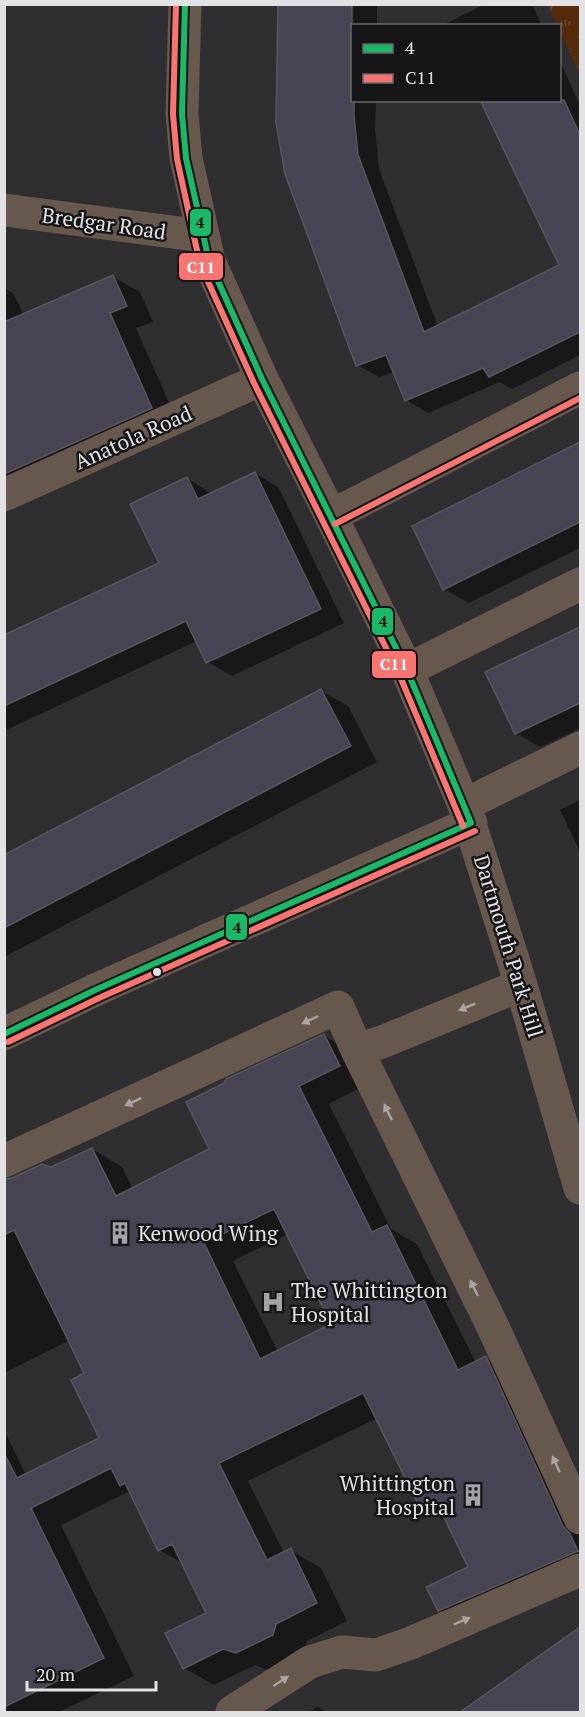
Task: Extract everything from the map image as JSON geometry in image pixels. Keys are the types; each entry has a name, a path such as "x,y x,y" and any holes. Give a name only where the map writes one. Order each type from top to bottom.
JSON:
{"street":[{"name":"Dartmouth Park Hill","path":"184,4 182,114 186,158 202,236 215,277 262,379 407,670 468,814 580,1188"},
{"name":"Bredgar Road","path":"4,210 202,236"},
{"name":"Anatola Road","path":"4,495 262,379"},
{"path":"331,516 580,388"},
{"path":"407,670 580,584"},
{"path":"4,1034 468,814 580,748"},
{"path":"357,1050 521,986"},
{"path":"4,1161 338,1007 493,1327 580,1518"},
{"path":"232,1713 310,1662 342,1652 376,1655 411,1643 580,1570"}],"green space":[{"path":"548,5 580,6 580,76 561,33 561,24 557,24"}],"building":[{"path":"278,4 352,4 351,102 354,102 358,155 424,332 559,265 481,102 561,102 564,100 580,135 580,332 489,377 483,368 405,401 386,355 356,366 285,174 276,123"},
{"path":"113,275 127,306 110,313 152,408 4,474 4,322"},
{"path":"580,442 580,522 443,590 412,526"},
{"path":"255,472 321,609 206,663 186,621 4,706 4,635 159,563 130,504 187,477 198,499"},
{"path":"580,627 580,703 515,734 485,672"},
{"path":"321,689 351,746 4,928 4,855"},
{"path":"324,1034 340,1066 299,1086 372,1232 387,1225 458,1370 486,1356 563,1526 570,1534 578,1551 438,1611 426,1587 468,1567 436,1501 420,1508 363,1393 219,1463 267,1560 291,1548 317,1603 276,1624 273,1635 236,1653 223,1649 183,1669 165,1633 206,1613 172,1544 158,1551 125,1483 120,1486 111,1468 31,1508 104,1658 4,1707 4,1453 17,1478 99,1438 71,1380 84,1373 14,1230 4,1235 4,1179 12,1178 42,1164 51,1167 92,1148 116,1196 209,1149 186,1102 224,1083 226,1079","holes":["274,1209 331,1324 260,1359 204,1243"]},
{"path":"580,1627 580,1713 459,1713"}],"transit line":[{"name":"C11","path":"176,4 173,114 177,159 200,264 254,383 399,674 463,826"},
{"name":"4","path":"185,4 182,114 186,158 209,261 262,379 407,670 471,823"},
{"name":"C11","path":"335,524 580,398"},
{"name":"4","path":"4,1034 95,990 471,823"},
{"name":"C11","path":"8,1042 99,998 475,831"}],"place":[{"name":"Kenwood Wing","path":"120,1233"},
{"name":"The Whittington Hospital","path":"273,1302"},
{"name":"Whittington Hospital","path":"473,1495"}]}
